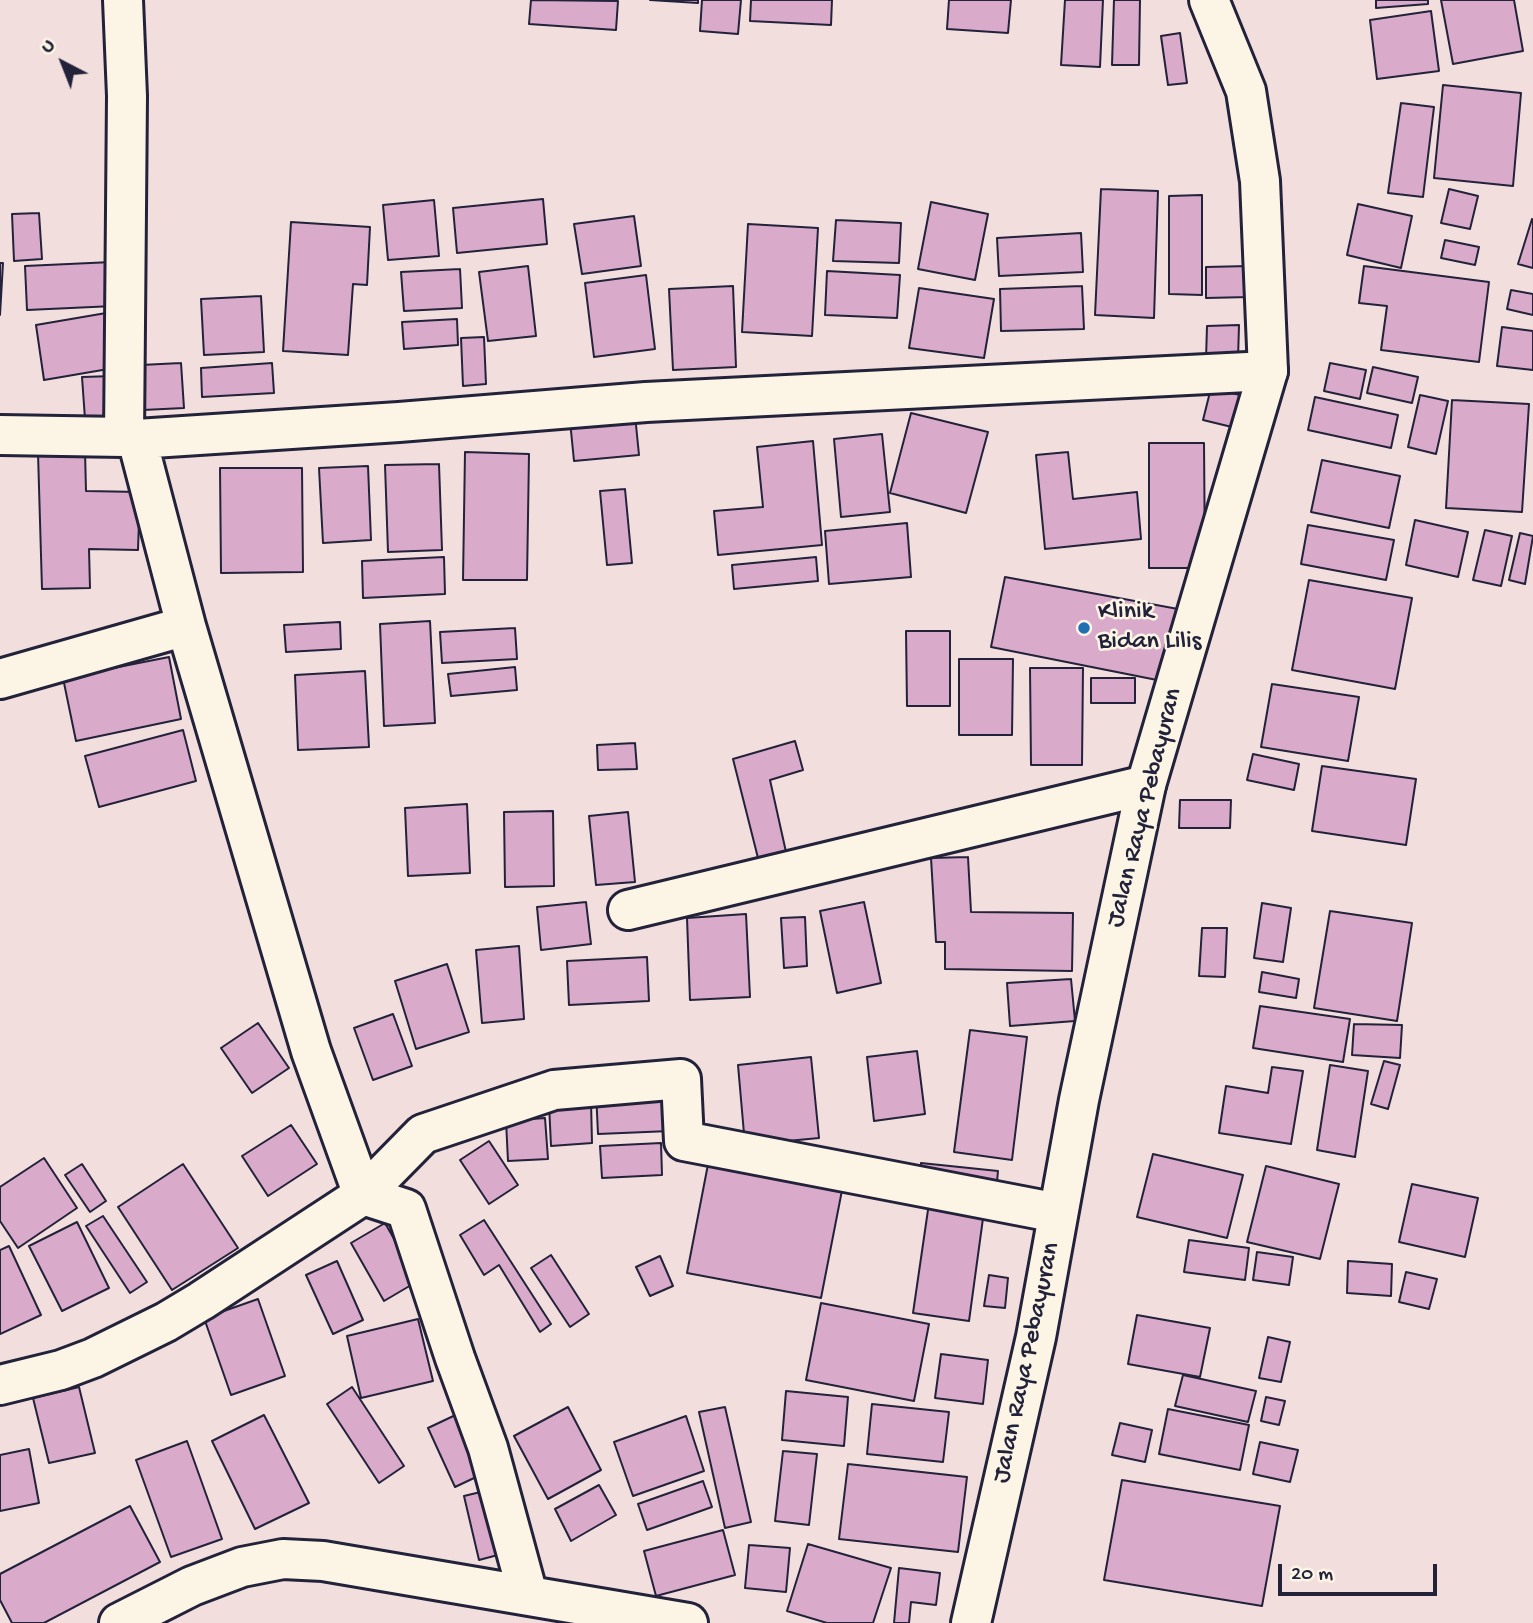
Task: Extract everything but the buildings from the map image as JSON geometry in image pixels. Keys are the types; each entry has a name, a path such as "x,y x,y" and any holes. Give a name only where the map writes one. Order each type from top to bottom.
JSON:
{"street":[{"path":"123,0 127,96 131,438 311,1051 362,1195"},
{"name":"Jalan Raya Pebayuran","path":"971,1623 1036,1337 1079,1100 1146,785 1268,371 1259,181 1246,91 1209,0"},
{"path":"0,435 131,438 399,422 646,401 1268,371"},
{"path":"0,679 186,626"},
{"path":"628,910 1146,785"},
{"path":"0,1385 83,1362 166,1322 362,1195 423,1134 554,1090 681,1079 684,1141 1058,1213"},
{"path":"362,1195 406,1209 488,1448 528,1595"},
{"path":"120,1623 192,1587 242,1567 283,1559 323,1561 688,1623"}],"place":[{"name":"Klinik Bidan Lilis","path":"1084,628"}]}
